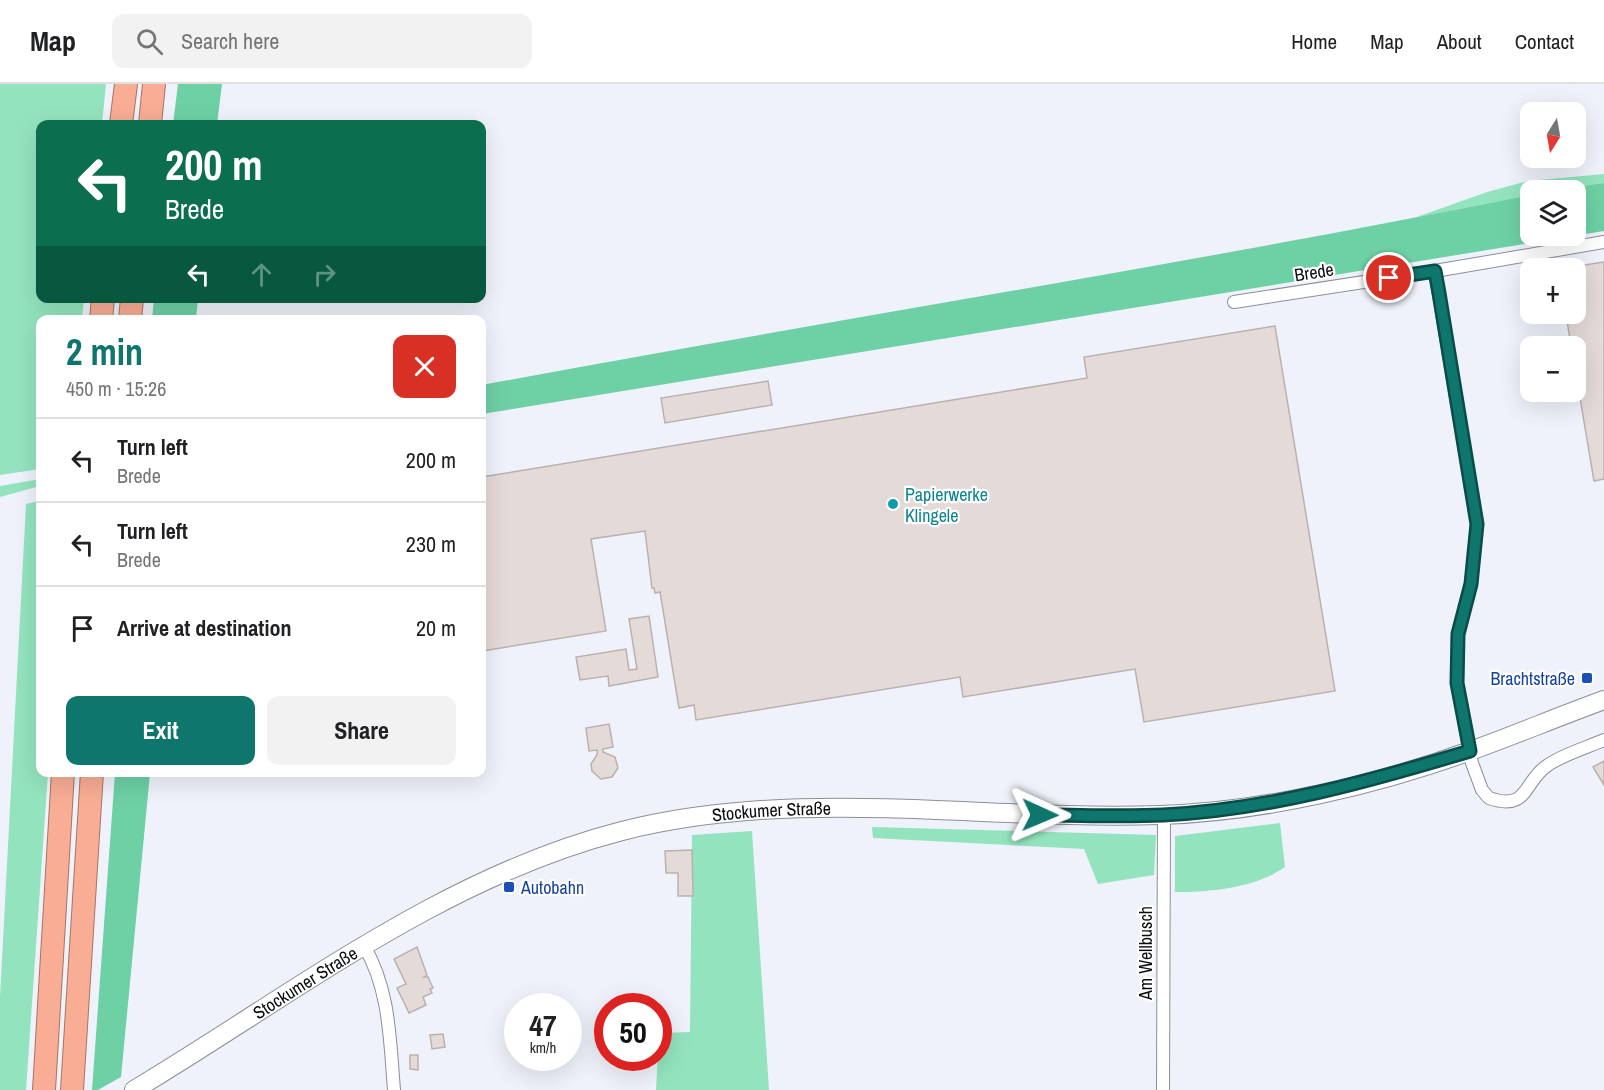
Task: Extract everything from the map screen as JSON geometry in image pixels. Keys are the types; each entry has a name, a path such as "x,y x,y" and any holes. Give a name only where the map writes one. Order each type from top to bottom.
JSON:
{"highway":[{"path":"122,120 126,84"},
{"path":"150,120 154,84"},
{"path":"44,1090 63,777"},
{"path":"72,1090 92,777"}],"main road":[{"name":"Stockumer Straße","path":"134,1090 364,946 465,891 541,857 621,831 676,819 817,806 1040,815 1164,815 1272,802 1360,784 1470,751 1604,700"}],"street":[{"name":"Brede","path":"1234,302 1604,242"},
{"path":"1435,271 1477,524 1471,584 1458,634 1457,683 1478,780 1489,798 1506,802 1520,798 1540,771 1549,764 1604,740"},
{"name":"Am Wellbusch","path":"1163,1090 1164,815"},
{"path":"364,946 379,975 394,1090"}],"green space":[{"path":"0,84 106,84 102,120 36,120 36,303 84,303 82,315 36,315 36,470 0,475"},
{"path":"178,84 222,84 218,120 174,120"},
{"path":"1604,174 1604,183 1586,185 1586,180 1539,180"},
{"path":"1520,183 1520,197 1414,218 1487,192"},
{"path":"1604,183 1604,231 1586,234 1586,185"},
{"path":"1520,197 1520,245 486,413 486,384 1399,221"},
{"path":"154,303 198,303 196,315 152,315"},
{"path":"36,480 36,487 0,497 0,486"},
{"path":"36,502 36,777 48,777 26,1090 0,1090 0,997 26,504"},
{"path":"115,777 150,777 121,1077 98,1090 92,1090"},
{"path":"1280,823 1285,867 1247,884 1218,890 1175,892 1175,836"},
{"path":"872,827 1156,835 1154,875 1098,884 1084,849 873,838"},
{"path":"752,831 769,1090 656,1090 657,1071 672,1071 672,1033 690,1032 692,835"}],"building":[{"path":"1604,262 1604,479 1594,481 1581,402 1586,402 1586,336 1569,336 1568,324 1586,324 1586,265"},
{"name":"Papierwerke Klingele","path":"1275,326 1335,691 1144,722 1135,669 963,697 960,677 696,720 694,705 679,708 660,592 655,593 652,588 645,531 591,539 606,631 486,650 486,476 1087,378 1084,357"},
{"path":"768,381 772,405 665,423 661,398"},
{"path":"649,616 658,677 609,686 608,676 580,680 576,657 626,649 629,670 637,669 629,619"},
{"path":"609,724 613,747 603,749 603,752 615,757 618,768 612,777 601,779 592,771 591,764 597,755 597,750 589,751 586,728"},
{"path":"1604,761 1604,785 1593,767"},
{"path":"692,850 693,896 678,896 678,873 666,873 665,851"},
{"path":"417,947 427,975 424,977 428,977 433,988 430,989 432,993 423,997 426,1005 409,1013 397,988 406,984 394,959"},
{"path":"443,1034 445,1047 432,1049 430,1035"},
{"path":"410,1055 418,1055 418,1070 410,1069"}],"place":[{"name":"Papierwerke Klingele","path":"893,504"},
{"name":"Brachtstraße","path":"1587,678"},
{"name":"Autobahn","path":"509,887"}],"route":[{"path":"1040,815 1164,815 1272,802 1360,784 1470,751 1457,683 1458,634 1476,556 1477,524 1473,490 1435,271 1389,278"}]}
